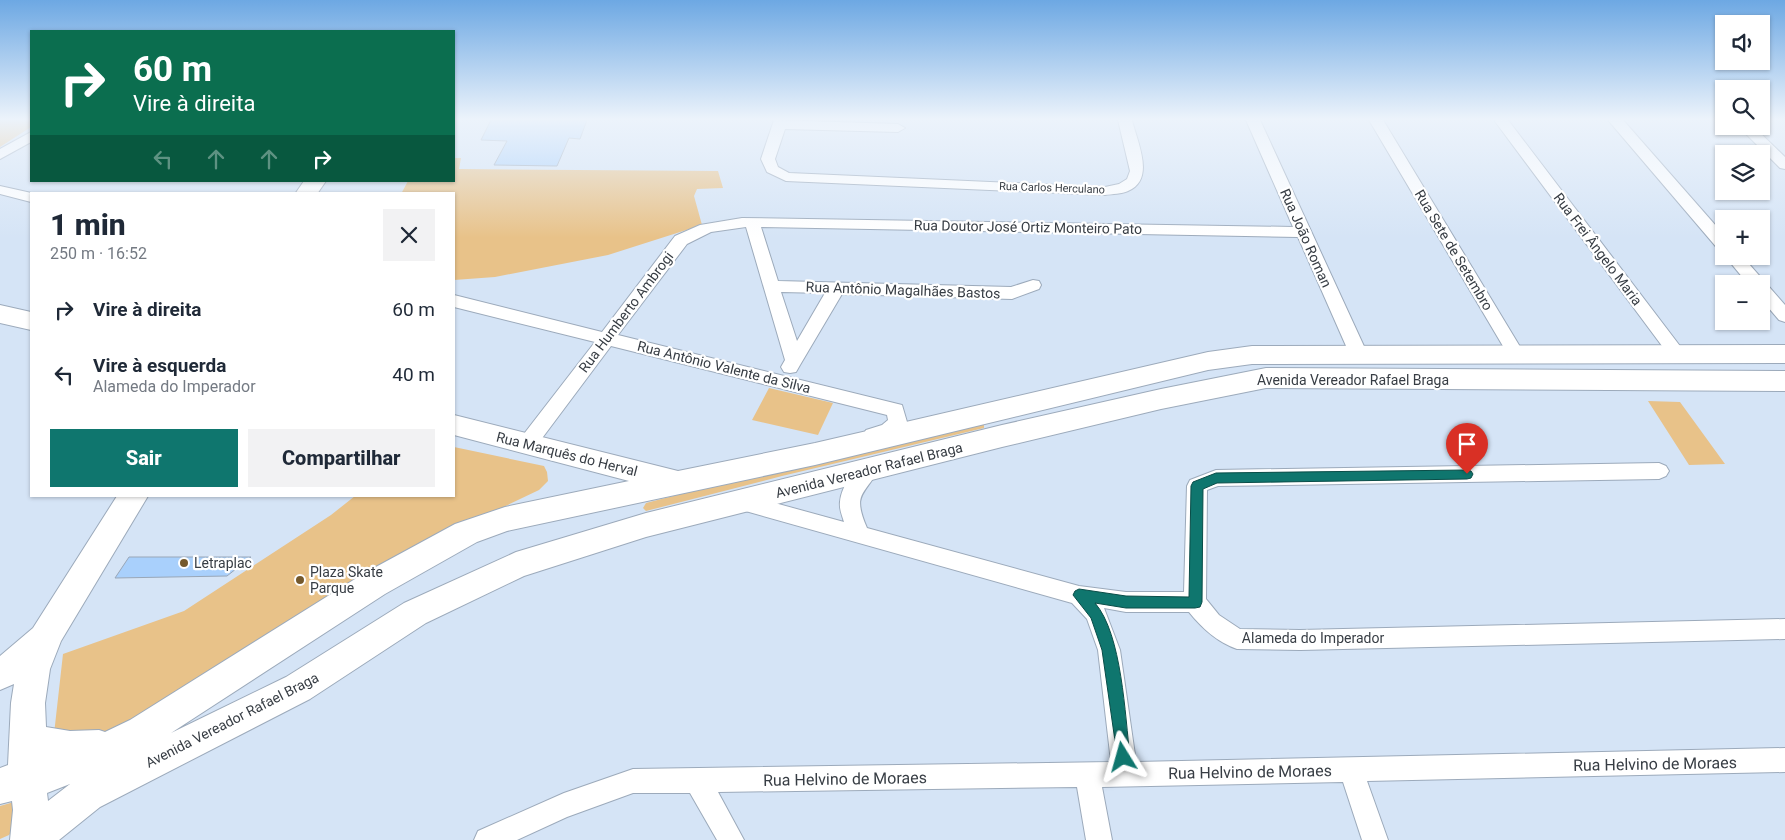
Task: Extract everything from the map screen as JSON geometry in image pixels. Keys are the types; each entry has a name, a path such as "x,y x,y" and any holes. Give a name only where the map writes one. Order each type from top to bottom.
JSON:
{"main road":[{"path":"0,314 30,321"},
{"name":"Avenida Vereador Rafael Braga","path":"13,785 89,759 186,706 374,584 466,533 505,519 815,454 1208,361 1252,355 1785,354"},
{"path":"1771,381 1748,372 1751,367 1785,366"},
{"path":"1162,399 1151,390 1153,384 1184,367"},
{"name":"Avenida Vereador Rafael Braga","path":"29,840 87,794 298,688 415,613 516,565 646,525 1088,416 1266,378 1771,381"},
{"path":"1088,416 1123,399 1122,393 1109,385"},
{"name":"Rua Marquês do Herval","path":"455,426 680,483"},
{"path":"642,491 635,500 633,509 637,518 646,525"},
{"path":"29,840 32,810 13,785 27,736 28,703 33,669 47,634 132,497"},
{"path":"0,674 18,664 47,634"},
{"path":"27,736 55,748 77,750 113,746"}],"street":[{"path":"768,159 772,169 786,177"},
{"name":"Rua Carlos Herculano","path":"786,177 1105,191 1122,188 1134,180 1137,171 1134,159"},
{"name":"Rua João Roman","path":"1271,159 1359,355"},
{"name":"Rua Sete de Setembro","path":"1399,159 1516,354"},
{"name":"Rua Frei Ângelo Maria","path":"1530,159 1677,354"},
{"path":"1648,159 1715,235"},
{"path":"0,190 30,197"},
{"path":"752,222 794,361"},
{"name":"Rua Doutor José Ortiz Monteiro Pato","path":"752,222 1304,232"},
{"name":"Rua Humberto Ambrogi","path":"528,444 680,240 698,230 714,226 752,222"},
{"path":"1741,265 1749,275"},
{"name":"Rua Antônio Magalhães Bastos","path":"772,286 1012,293 1033,285"},
{"path":"782,381 836,289"},
{"path":"1770,298 1785,316"},
{"name":"Rua Antônio Valente da Silva","path":"455,301 895,410 898,422 888,431 815,454"},
{"path":"859,534 851,516 850,501 853,488 869,470"},
{"path":"742,502 1079,595 1126,602 1195,602 1197,486 1216,478 1660,471"},
{"path":"1079,595 1096,614 1109,650 1125,775"},
{"name":"Alameda do Imperador","path":"1195,602 1211,622 1237,639 1300,640 1785,629"},
{"name":"Rua Helvino de Moraes","path":"487,840 564,806 633,781 698,782 1087,776 1785,760"},
{"path":"1351,770 1375,840"},
{"path":"1087,776 1099,840"},
{"path":"698,782 731,840"}],"shaded area":[{"path":"455,159 461,159 459,169 718,171 723,188 697,189 694,196 702,225 608,255 495,277 455,280 455,192 402,192 407,182 455,182"},
{"path":"769,388 833,403 818,435 752,420"},
{"path":"1648,401 1680,402 1725,464 1689,465"},
{"path":"984,422 984,428 782,476 646,511 643,508 646,503 824,457"},
{"name":"Plaza Skate Parque","path":"455,447 544,466 547,472 548,481 539,490 418,548 120,732 54,734 63,654 184,611 331,515 354,497 455,497"},
{"path":"14,802 23,816 9,835 0,839 0,806"}],"building":[{"path":"497,159 560,159 557,166 494,165"},
{"name":"Letraplac","path":"129,557 251,557 227,576 115,578"}],"place":[{"name":"Letraplac","path":"184,563"},
{"name":"Plaza Skate Parque","path":"300,580"}],"route":[{"path":"1123,757 1109,650 1096,614 1079,595 1126,602 1195,602 1197,486 1216,478 1467,474"}]}
